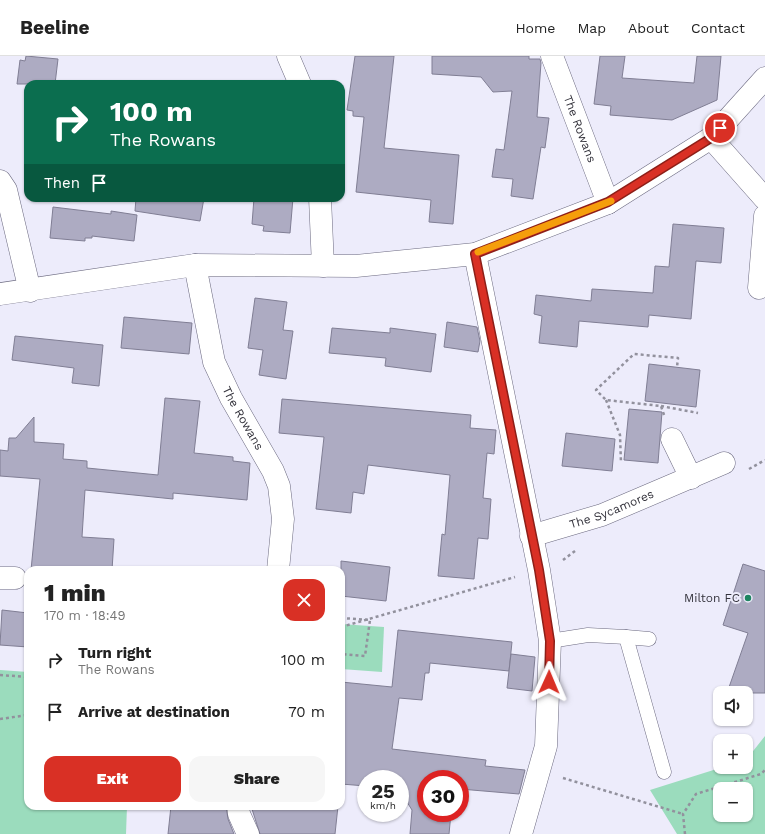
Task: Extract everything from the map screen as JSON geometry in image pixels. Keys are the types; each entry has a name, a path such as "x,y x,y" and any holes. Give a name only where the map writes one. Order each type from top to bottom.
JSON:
{"street":[{"path":"288,56 298,80"},
{"name":"The Rowans","path":"552,56 608,202"},
{"path":"0,294 30,291 195,265 356,266 475,254 608,202 711,138 765,78"},
{"path":"711,138 765,198"},
{"path":"0,181 6,190 30,291"},
{"path":"320,202 323,266"},
{"path":"759,288 765,216"},
{"path":"475,254 539,570 550,641 546,746 521,834"},
{"name":"The Rowans","path":"195,265 214,362 231,398 273,471 279,486 283,519 278,566"},
{"path":"672,439 691,478"},
{"name":"The Sycamores","path":"531,536 602,515 724,463"},
{"path":"238,810 248,834"}],"lane":[{"path":"550,641 588,635 649,639"},
{"path":"626,637 664,772"}],"path":[{"path":"621,463 620,435 606,400 596,390 634,354 678,358 676,367"},
{"path":"606,400 661,406 698,413"},
{"path":"661,406 672,439"},
{"path":"345,626 539,570"},
{"path":"345,618 370,620"},
{"path":"345,654 365,656 370,620"},
{"path":"0,675 24,677"},
{"path":"0,719 24,716"},
{"path":"685,834 683,814 696,794 762,774 765,770"},
{"path":"539,771 683,814"}],"green space":[{"path":"345,624 384,627 382,672 345,669"},
{"path":"0,670 24,672 24,810 127,810 126,834 0,834"},
{"path":"765,736 765,834 677,834 650,790 713,770 713,774 753,774 753,751"}],"building":[{"path":"26,56 58,59 55,80 24,80 24,84 17,84 20,60 25,61"},
{"path":"355,56 394,56 384,148 459,155 453,224 429,222 431,200 356,192 364,117 353,116 353,111 347,110"},
{"path":"432,56 529,56 529,59 540,59 541,63 537,117 549,118 545,148 541,147 533,199 511,196 513,179 492,177 496,149 504,150 512,91 493,92 481,77 432,74"},
{"path":"600,56 625,56 622,78 694,83 697,56 721,56 717,100 672,120 610,115 611,106 594,104"},
{"path":"136,202 203,202 200,221 135,211"},
{"path":"254,202 293,202 290,233 263,231 264,226 252,224"},
{"path":"53,207 111,214 111,211 137,215 134,241 92,236 92,238 85,238 85,241 50,238"},
{"path":"673,224 724,228 721,263 696,261 691,319 649,315 648,327 579,321 577,347 539,343 542,316 534,314 536,295 591,301 592,289 653,293 655,266 669,267"},
{"path":"255,298 287,302 283,330 293,331 286,379 259,375 263,350 248,348"},
{"path":"124,317 192,323 189,354 121,348"},
{"path":"447,322 477,327 480,341 478,352 444,347"},
{"path":"332,328 390,333 390,328 436,334 431,372 385,366 386,358 329,353"},
{"path":"15,336 103,345 99,386 72,383 74,368 12,360"},
{"path":"649,364 700,370 696,407 645,401"},
{"path":"165,398 200,401 194,453 233,457 233,461 250,463 247,500 173,493 173,499 85,490 82,537 114,539 112,566 31,566 40,479 0,476 0,450 8,451 9,438 16,438 34,417 34,442 64,444 63,459 87,461 87,468 158,475"},
{"path":"282,399 471,415 470,428 496,430 494,454 487,453 483,498 491,499 488,539 478,538 474,579 438,576 442,534 445,535 450,475 368,465 364,494 353,492 351,513 316,509 324,437 279,433"},
{"path":"629,409 662,412 658,463 624,460"},
{"path":"566,433 615,439 612,471 562,466"},
{"path":"341,561 390,567 386,601 345,596 345,566 341,566"},
{"name":"Milton FC","path":"743,564 765,571 765,693 753,693 753,686 729,686 748,633 723,625"},
{"path":"2,610 24,613 24,647 0,645"},
{"path":"398,630 512,642 509,671 430,663 429,673 425,673 422,700 399,698 392,749 486,760 485,766 525,770 519,794 469,790 469,770 417,770 417,822 450,822 449,834 410,834 412,810 409,805 409,770 357,770 357,785 345,784 345,682 392,687"},
{"path":"511,654 535,657 532,691 507,688"},
{"path":"171,810 227,810 228,819 234,834 168,834"},
{"path":"252,810 338,810 335,834 260,834"}],"slow traffic":[{"path":"478,252 611,201"}],"place":[{"name":"Milton FC","path":"748,598"}],"route":[{"path":"549,682 550,641 539,570 475,254 608,202 711,138 720,128"}]}
